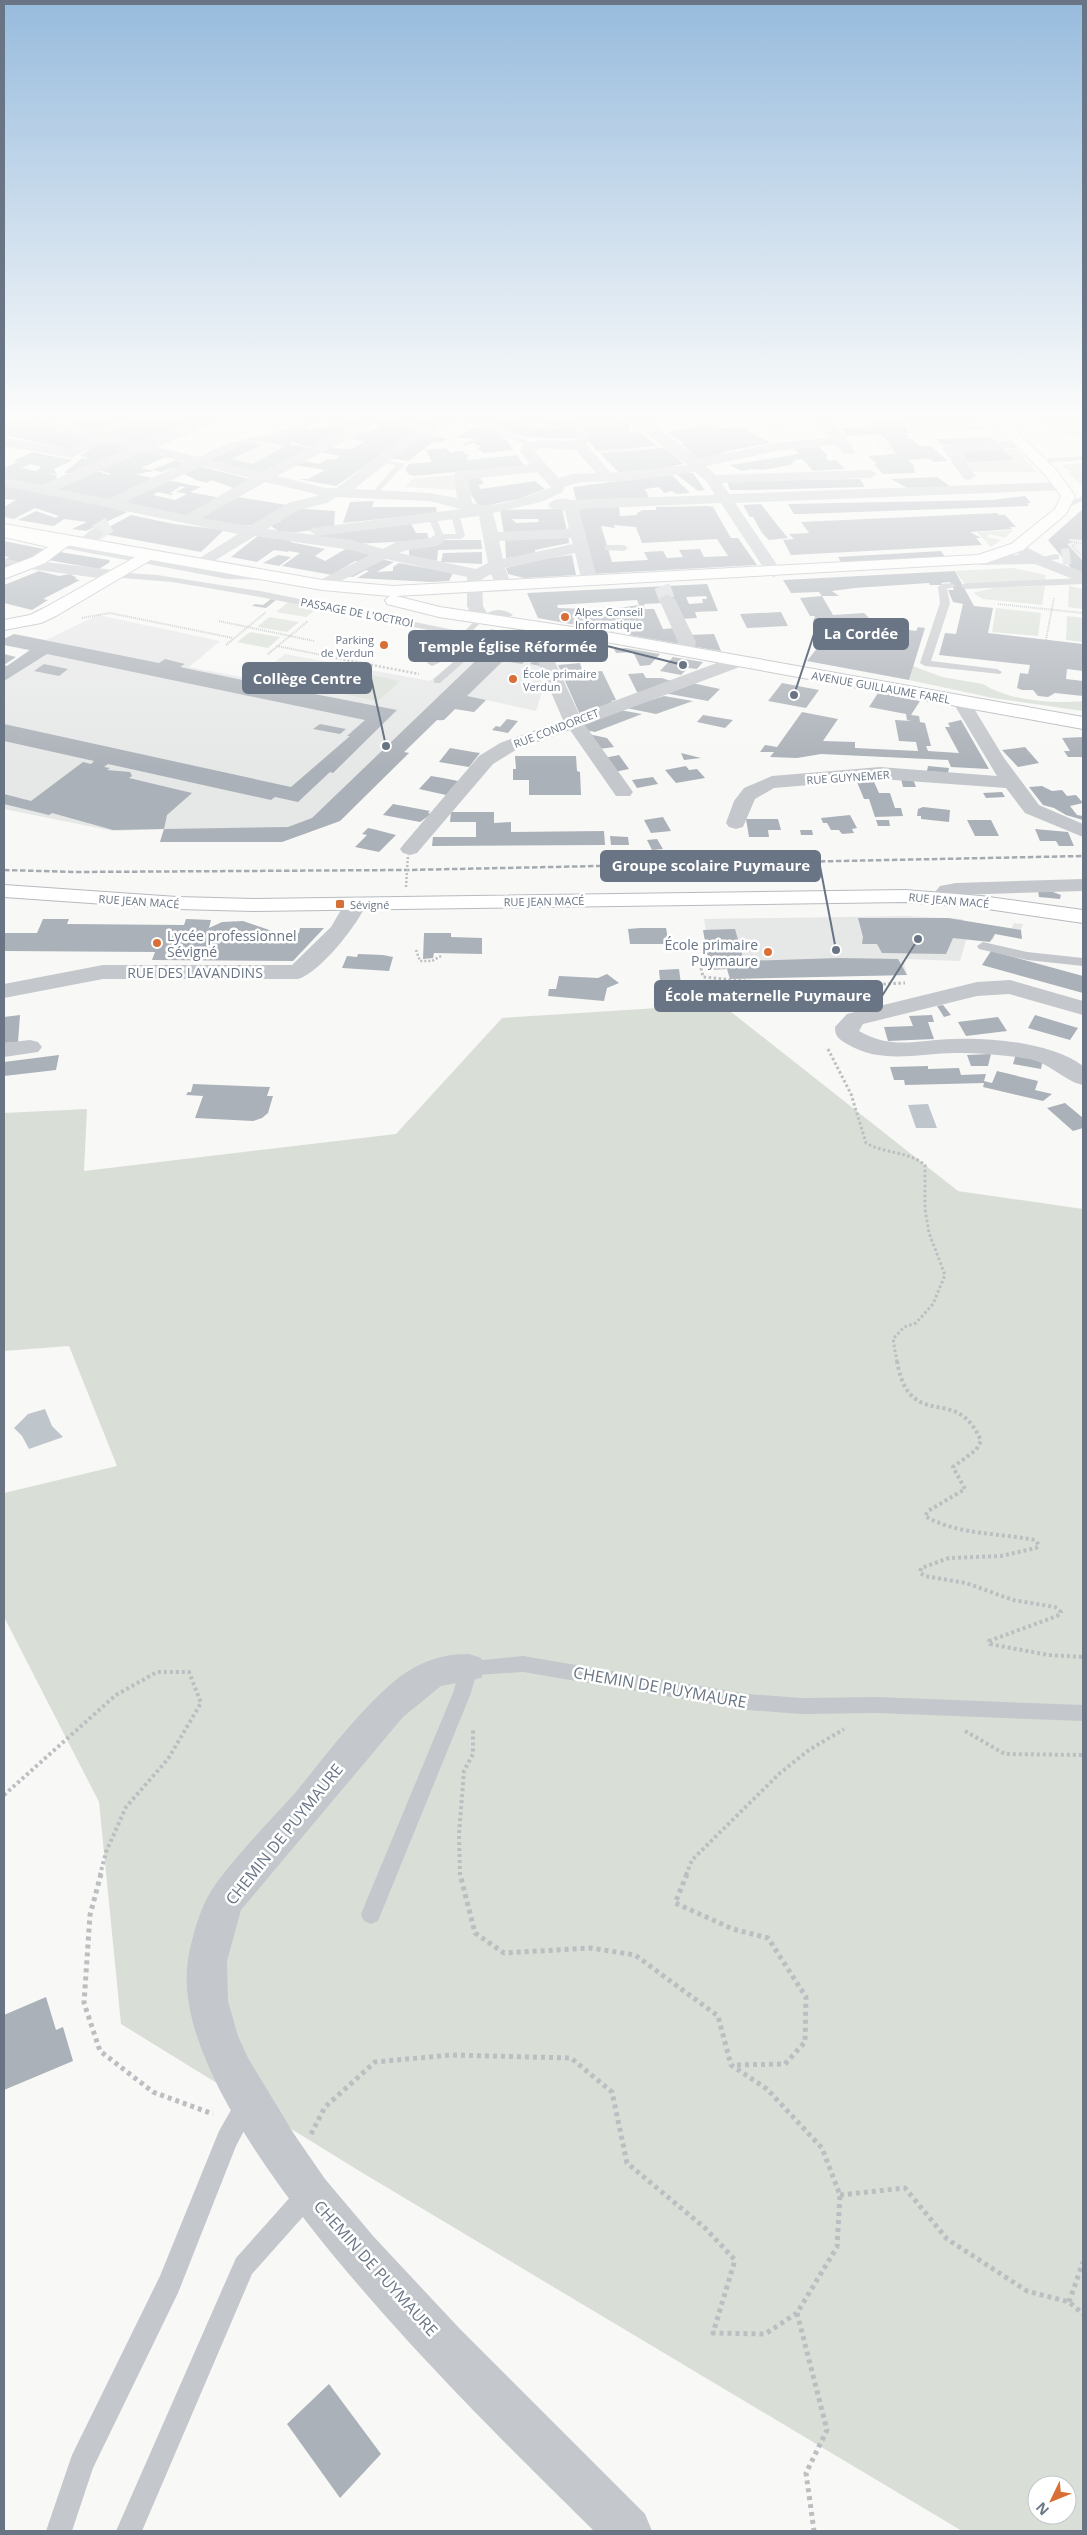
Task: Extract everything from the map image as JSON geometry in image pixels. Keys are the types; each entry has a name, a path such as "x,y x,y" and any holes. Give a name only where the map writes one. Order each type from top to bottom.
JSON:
{"main road":[{"path":"20,534 61,545"},
{"path":"30,534 83,543 132,566 201,564 330,586 439,612 530,624"},
{"path":"330,586 393,591 475,581 511,586 590,582 662,588 774,572 980,560 1016,547 1031,534"},
{"path":"4,574 29,565 61,545"},
{"path":"4,626 35,618 55,609 132,566"},
{"path":"511,586 499,602 503,611 530,624"},
{"name":"AVENUE GUILLAUME FAREL","path":"530,624 1083,723"},
{"name":"RUE JEAN MACÉ","path":"4,891 177,903 356,903 830,896 941,898 1083,917"}],"street":[{"path":"83,543 94,534"},
{"path":"201,564 250,534"},
{"path":"282,534 352,545 475,581"},
{"path":"288,535 294,534"},
{"path":"575,534 581,545 590,582"},
{"path":"749,534 774,572"},
{"path":"330,586 402,544 434,542 440,537"},
{"path":"511,586 500,580 491,537 581,545"},
{"path":"475,581 496,565 581,545"},
{"path":"1016,547 1036,559 1083,580"},
{"path":"980,560 1036,559"},
{"name":"PASSAGE DE L'OCTROI","path":"29,565 132,566"},
{"path":"475,581 475,606 482,618"},
{"path":"662,588 687,642 686,652"},
{"path":"530,624 573,721 623,792"},
{"name":"RUE CONDORCET","path":"409,852 486,760 507,747 739,661"},
{"path":"961,701 995,760 1032,809 1083,831"},
{"name":"RUE GUYNEMER","path":"736,823 747,793 759,786 772,782 880,773 1013,783"},
{"path":"941,898 948,891 961,888 1083,885"},
{"name":"RUE DES LAVANDINS","path":"4,991 33,987 103,972 298,972 344,924 353,912 356,903"},
{"path":"1083,1008 1010,987 977,989 855,1019 847,1027 847,1034 869,1048 888,1051 952,1046 1015,1037 1039,1039 1083,1055"},
{"path":"952,1046 1032,1050 1074,1069 1083,1078"},
{"path":"4,1050 30,1047"},
{"name":"CHEMIN DE PUYMAURE","path":"466,1680 449,1669 429,1676 391,1706 227,1899 215,1930 208,1956 206,1983 213,2021 231,2068 230,2107 301,2181 367,2263 515,2419 628,2531"}],"lane":[{"path":"440,537 461,536 461,534"},
{"path":"61,545 132,566 227,576 275,577"},
{"path":"608,548 624,548"},
{"path":"1036,559 1059,557"},
{"path":"4,561 29,565"},
{"name":"PASSAGE DE L'OCTROI","path":"132,566 466,635"},
{"path":"964,586 1083,580"},
{"path":"952,586 942,587 945,603 925,663 997,672"},
{"path":"452,668 432,663 466,635 482,618 495,613 508,615"},
{"path":"439,679 494,631"},
{"path":"983,946 1027,956 1083,962"},
{"name":"CHEMIN DE PUYMAURE","path":"466,1680 523,1664 748,1702 802,1706 877,1705 1083,1713"},
{"path":"371,1914 466,1680"},
{"path":"59,2531 82,2464 169,2284 227,2139 230,2107"},
{"path":"129,2531 244,2266 301,2181"}],"path":[{"path":"1072,542 1083,543"},
{"path":"1077,543 1072,546 1083,558"},
{"path":"226,645 283,598"},
{"path":"996,604 1083,613"},
{"path":"268,654 327,606"},
{"path":"55,609 70,613 78,619 110,613 234,638"},
{"path":"1046,640 1052,610"},
{"path":"219,622 314,641"},
{"path":"277,646 439,679"},
{"path":"406,887 409,852"},
{"path":"416,950 420,961 432,961 441,956"},
{"path":"700,963 703,977 752,982 857,986 909,983"},
{"path":"847,1034 830,1040 827,1047 863,1124 866,1143 884,1151 905,1154 920,1160 926,1165 925,1209 929,1233 940,1256 945,1275 933,1304 916,1323 904,1327 893,1339 902,1377 908,1392 915,1399 962,1414 978,1428 981,1441 976,1450 954,1467 965,1489 928,1511 925,1516 930,1520 958,1528 1035,1540 1038,1545 1036,1548 1002,1556 940,1560 926,1564 921,1568 920,1573 925,1576 966,1582 1013,1600 1055,1607 1060,1612 1057,1616 989,1641 990,1644 1048,1655 1083,1657"},
{"path":"4,1795 116,1695 156,1672 189,1672 201,1703 168,1759 126,1807 106,1852 90,1915 84,2003 100,2051 153,2092 230,2107"},
{"path":"301,2181 325,2107 375,2062 452,2054 571,2058 612,2092 627,2163 705,2228 735,2260 713,2333 765,2334 797,2313 837,2246 840,2195 822,2148 767,2089 731,2065 718,2016 635,1955 591,1948 504,1953 475,1933 460,1880 459,1834 464,1771 473,1754 474,1729 466,1680"},
{"path":"731,2065 785,2064 805,2042 806,1997 768,1938 733,1930 675,1903 692,1860 780,1773 809,1750 853,1724 877,1705"},
{"path":"922,1707 1005,1754 1083,1755"},
{"path":"840,2195 906,2188 947,2239 1027,2291 1069,2302 1083,2314"},
{"path":"1069,2302 1083,2262"},
{"path":"797,2313 828,2430 806,2473 814,2531"}],"shaded area":[{"path":"979,534 990,534 987,537 1001,540 991,547"},
{"path":"991,534 1009,534 1005,538"},
{"path":"1054,534 1083,534 1083,575 1072,569 1048,540"},
{"path":"1013,568 1046,575 1045,580 964,583 955,571"},
{"path":"1045,586 1042,605 983,599 973,593 993,588"},
{"path":"1069,586 1083,589 1083,609 1068,607"},
{"path":"293,598 323,604 306,617 276,612"},
{"path":"996,608 1041,613 1038,636 992,632"},
{"path":"98,615 220,641 189,667 252,679 285,654 430,681 476,643 533,654 541,666 542,692 536,711 486,700 474,712 455,709 441,721 437,720 405,752 409,753 340,821 282,842 160,842 164,829 113,831 4,809 4,665 7,666 30,651 4,645 4,639 14,634 46,640"},
{"path":"1067,616 1083,618 1083,642 1066,640"},
{"path":"269,617 299,622 287,632 257,627"},
{"path":"250,632 280,637 268,648 237,642"},
{"path":"304,661 400,681 378,701 280,681"},
{"path":"913,666 942,677 983,684 1018,698 1058,702 1083,701 1083,711 993,698 909,680"},
{"path":"907,916 963,919 962,922 1011,930 1014,923 1023,924 1019,937 996,932 993,940 967,937 960,961 903,959 907,975 731,978 729,968 712,968 704,919"},
{"path":"721,1004 958,1191 1083,1209 1083,2531 962,2531 361,2172 121,2024 99,1802 4,1617 4,1493 117,1466 69,1346 4,1351 4,1113 87,1109 84,1171 396,1134 502,1018"},
{"path":"928,1104 937,1128 916,1128 908,1105"},
{"path":"45,1409 52,1426 63,1437 29,1449 22,1436 14,1428 28,1414"}],"building":[{"path":"105,534 220,534 201,552"},
{"path":"314,534 427,534 429,540 354,544 313,538"},
{"path":"584,534 604,534 612,562 648,560 644,552 663,551 667,558 683,557 679,550 700,549 704,557 728,556 717,539 642,543 639,534 729,534 731,538 738,538 757,565 593,574"},
{"path":"763,534 785,534 788,538 769,540"},
{"path":"789,534 974,534 981,538 976,538 982,545 791,555 783,540 794,539"},
{"path":"1054,534 1083,534 1083,540 1070,539 1068,540 1073,542 1067,544 1083,561 1083,572 1072,569 1048,540"},
{"path":"259,535 294,539 290,542 325,549 315,556 325,561 349,547 378,555 363,563 355,561 332,575 282,566 300,553 289,551 274,550 257,562 231,557"},
{"path":"568,535 569,543 535,550 536,555 506,558 505,539"},
{"path":"439,540 481,540 482,549 438,550 437,561 409,556 409,546 439,545"},
{"path":"4,541 44,549 21,563 4,568 4,560 9,557 4,556"},
{"path":"941,551 945,557 841,562 838,557"},
{"path":"60,552 109,560 110,562 99,569 48,560"},
{"path":"482,552 482,564 441,562 443,553"},
{"path":"278,555 291,557 279,566 263,563"},
{"path":"572,555 576,575 524,578 508,574 506,568 548,558"},
{"path":"380,559 394,562 377,572 393,571 393,567 399,563 453,573 449,581 431,582 357,578 369,571 366,570 353,577 343,576"},
{"path":"39,571 59,576 70,574 77,578 75,579 80,580 43,599 48,600 32,610 4,603 4,585"},
{"path":"955,571 974,606 993,608 988,633 1083,644 1083,671 1067,669 1066,679 1083,681 1083,696 1055,693 1048,697 1038,696 1033,690 1017,688 1020,673 1028,674 1030,665 939,655 945,633 956,634 963,604 953,602 948,590 954,590 950,582 941,583 942,585 930,585 929,583 855,588 832,591 839,596 822,596 819,592 791,593 783,580"},
{"path":"707,584 718,611 695,612 697,618 680,619 663,603 644,604 645,609 654,609 663,629 676,628 681,644 629,635 633,629 613,630 614,632 538,618 527,593","holes":["706,596 707,599 702,599 703,603 689,604 686,597","637,600 639,605 603,610 606,615 592,616 589,609 558,608 557,605"]},
{"path":"822,596 833,615 864,613 870,619 869,624 916,631 918,627 925,628 909,680 807,661 825,638 813,621 815,616 810,616 800,598"},
{"path":"271,599 276,600 266,608 252,606 255,604 263,605"},
{"path":"781,612 788,626 747,628 740,614"},
{"path":"14,634 159,663 165,659 185,664 180,667 252,682 257,678 278,682 273,686 397,710 333,773 330,772 298,802 275,797 271,800 108,764 104,767 110,768 107,770 130,772 132,776 129,778 192,793 167,815 164,829 113,830 52,813 49,815 4,804 4,794 31,801 83,762 91,764 94,761 4,741 4,724 291,787 350,736 347,736 365,720 47,654 4,681 4,665 7,666 30,650 4,645 4,639"},
{"path":"714,634 721,651 691,646 687,635"},
{"path":"491,646 536,655 541,666 530,664 534,660 532,655 522,664 503,661 467,696 486,700 474,712 455,709 444,720 437,720 404,752 409,753 340,821 282,842 160,842 164,829 288,827 312,818"},
{"path":"626,648 660,654 650,665 640,666 633,652 616,653 614,649"},
{"path":"4,654 16,657 4,665"},
{"path":"673,657 703,662 697,669 688,668 681,675 660,671"},
{"path":"580,663 583,673 602,671 616,700 611,701 616,705 581,717 558,665"},
{"path":"44,664 68,669 59,676 34,671"},
{"path":"643,673 646,678 662,678 677,683 644,695 637,692 628,674"},
{"path":"692,683 720,689 708,701 664,693"},
{"path":"782,683 819,690 806,708 768,701"},
{"path":"878,693 920,701 911,715 919,716 920,722 925,723 931,746 926,746 928,751 959,753 945,727 950,727 948,723 961,720 989,769 951,767 948,760 821,754 797,758 770,757 774,752 760,752 765,745 777,747 802,712 838,719 823,741 855,742 855,748 918,751 916,742 899,741 895,720 911,721 907,720 906,714 869,707"},
{"path":"664,696 693,701 656,714 626,708"},
{"path":"620,710 642,714 595,732 585,730 584,722"},
{"path":"703,715 733,720 725,728 697,722"},
{"path":"507,719 518,721 508,733 492,730 496,726 500,727"},
{"path":"320,724 346,729 340,734 313,729"},
{"path":"588,734 607,738 614,747 599,749"},
{"path":"1083,737 1083,757 1068,757 1064,751 1070,751 1062,738"},
{"path":"1025,747 1039,763 1018,767 1002,750"},
{"path":"450,748 480,753 469,767 439,762"},
{"path":"681,753 701,758 684,760"},
{"path":"619,755 629,769 614,772 604,758"},
{"path":"515,756 576,756 577,771 580,772 581,795 529,795 529,780 513,780 513,769 516,769"},
{"path":"686,766 689,770 697,769 705,778 676,783 665,770"},
{"path":"928,766 949,768 948,773 927,771"},
{"path":"431,776 458,781 446,795 419,789"},
{"path":"653,777 658,784 637,788 632,780"},
{"path":"901,779 913,779 916,787 903,787"},
{"path":"857,782 874,782 879,793 890,793 895,808 901,808 903,816 875,817 869,799 864,799"},
{"path":"1042,786 1052,791 1062,790 1067,796 1076,795 1083,803 1070,806 1077,815 1083,816 1083,820 1043,805 1029,787"},
{"path":"1002,792 1005,797 986,798 983,793"},
{"path":"393,804 430,811 428,813 431,814 420,822 383,815"},
{"path":"923,807 950,810 949,822 921,819 921,816 917,816 918,809"},
{"path":"451,812 494,812 494,823 511,822 511,832 604,831 605,845 432,846 433,837 476,837 476,822 450,822"},
{"path":"850,815 857,828 852,829 854,833 842,834 839,830 831,830 827,823 823,823 821,818"},
{"path":"663,817 671,831 651,833 644,820"},
{"path":"746,819 778,819 781,830 768,830 769,837 749,837"},
{"path":"876,820 889,820 890,826 878,826"},
{"path":"967,820 991,820 999,836 975,836"},
{"path":"368,828 396,835 379,852 355,847 367,835 362,834"},
{"path":"1035,829 1068,832 1074,846 1059,846 1056,841 1040,841"},
{"path":"800,830 812,830 813,835 801,835"},
{"path":"610,836 628,837 629,845 611,845"},
{"path":"657,839 663,849 652,850 647,840"},
{"path":"1038,891 1053,892 1061,895 1060,899 1039,897"},
{"path":"858,918 948,918 1021,930 1022,939 995,934 990,942 953,938 946,954 882,953 877,944 862,944 863,937"},
{"name":"Lycée professionnel Sévigné","path":"43,919 69,919 67,924 184,925 186,919 211,920 209,928 222,922 243,921 278,933 299,933 300,928 324,928 293,961 152,960 155,952 4,951 4,933 37,933"},
{"path":"666,928 669,944 630,944 628,929"},
{"path":"735,929 744,961 838,958 898,959 907,975 730,979 727,969 710,970 703,930"},
{"path":"424,933 451,933 451,937 482,938 482,954 434,953 433,958 423,959"},
{"path":"991,951 1083,976 1083,993 982,965"},
{"path":"358,954 393,957 389,971 342,968 347,956 357,957"},
{"path":"679,969 682,991 661,991 659,970"},
{"path":"607,974 619,983 607,988 604,1001 548,996 549,989 556,989 559,976 598,978"},
{"path":"943,1005 951,1015 944,1017 937,1006"},
{"path":"20,1015 18,1042 4,1043 4,1017"},
{"path":"932,1015 934,1022 928,1022 934,1039 888,1041 884,1027 913,1026 909,1016"},
{"path":"1035,1015 1078,1028 1070,1040 1028,1028"},
{"path":"998,1017 1007,1031 966,1036 958,1022"},
{"path":"991,1054 988,1066 971,1066 967,1055"},
{"path":"1016,1054 1043,1058 1041,1069 1013,1064"},
{"path":"59,1055 56,1070 4,1076 4,1062"},
{"path":"928,1066 928,1069 959,1068 961,1075 986,1074 984,1081 992,1083 997,1071 1038,1081 1035,1090 1052,1094 1043,1101 983,1087 984,1083 905,1085 904,1080 894,1080 890,1067"},
{"path":"193,1084 270,1087 267,1096 273,1096 268,1113 262,1118 253,1121 195,1118 203,1096 186,1095 188,1092 191,1092"},
{"path":"1065,1103 1083,1118 1083,1128 1073,1131 1047,1108"},
{"path":"46,1997 56,2030 63,2027 73,2061 4,2090 4,2015"},
{"path":"329,2384 381,2454 340,2498 287,2424"}],"tunnel":[{"path":"1062,557 1070,556"},
{"path":"662,586 667,599"}],"railway":[{"path":"4,870 76,872 406,870 1083,856"}],"place":[{"name":"Alpes Conseil Informatique","path":"565,617"},
{"name":"Parking de Verdun","path":"384,645"},
{"name":"Temple Église Réformée","path":"683,665"},
{"name":"École primaire Verdun","path":"513,679"},
{"name":"La Cordée","path":"794,695"},
{"name":"Collège Centre","path":"386,746"},
{"name":"Sévigné","path":"340,904"},
{"name":"École maternelle Puymaure","path":"918,939"},
{"name":"Lycée professionnel Sévigné","path":"157,943"},
{"name":"Groupe scolaire Puymaure","path":"836,950"},
{"name":"École primaire Puymaure","path":"768,952"}]}
